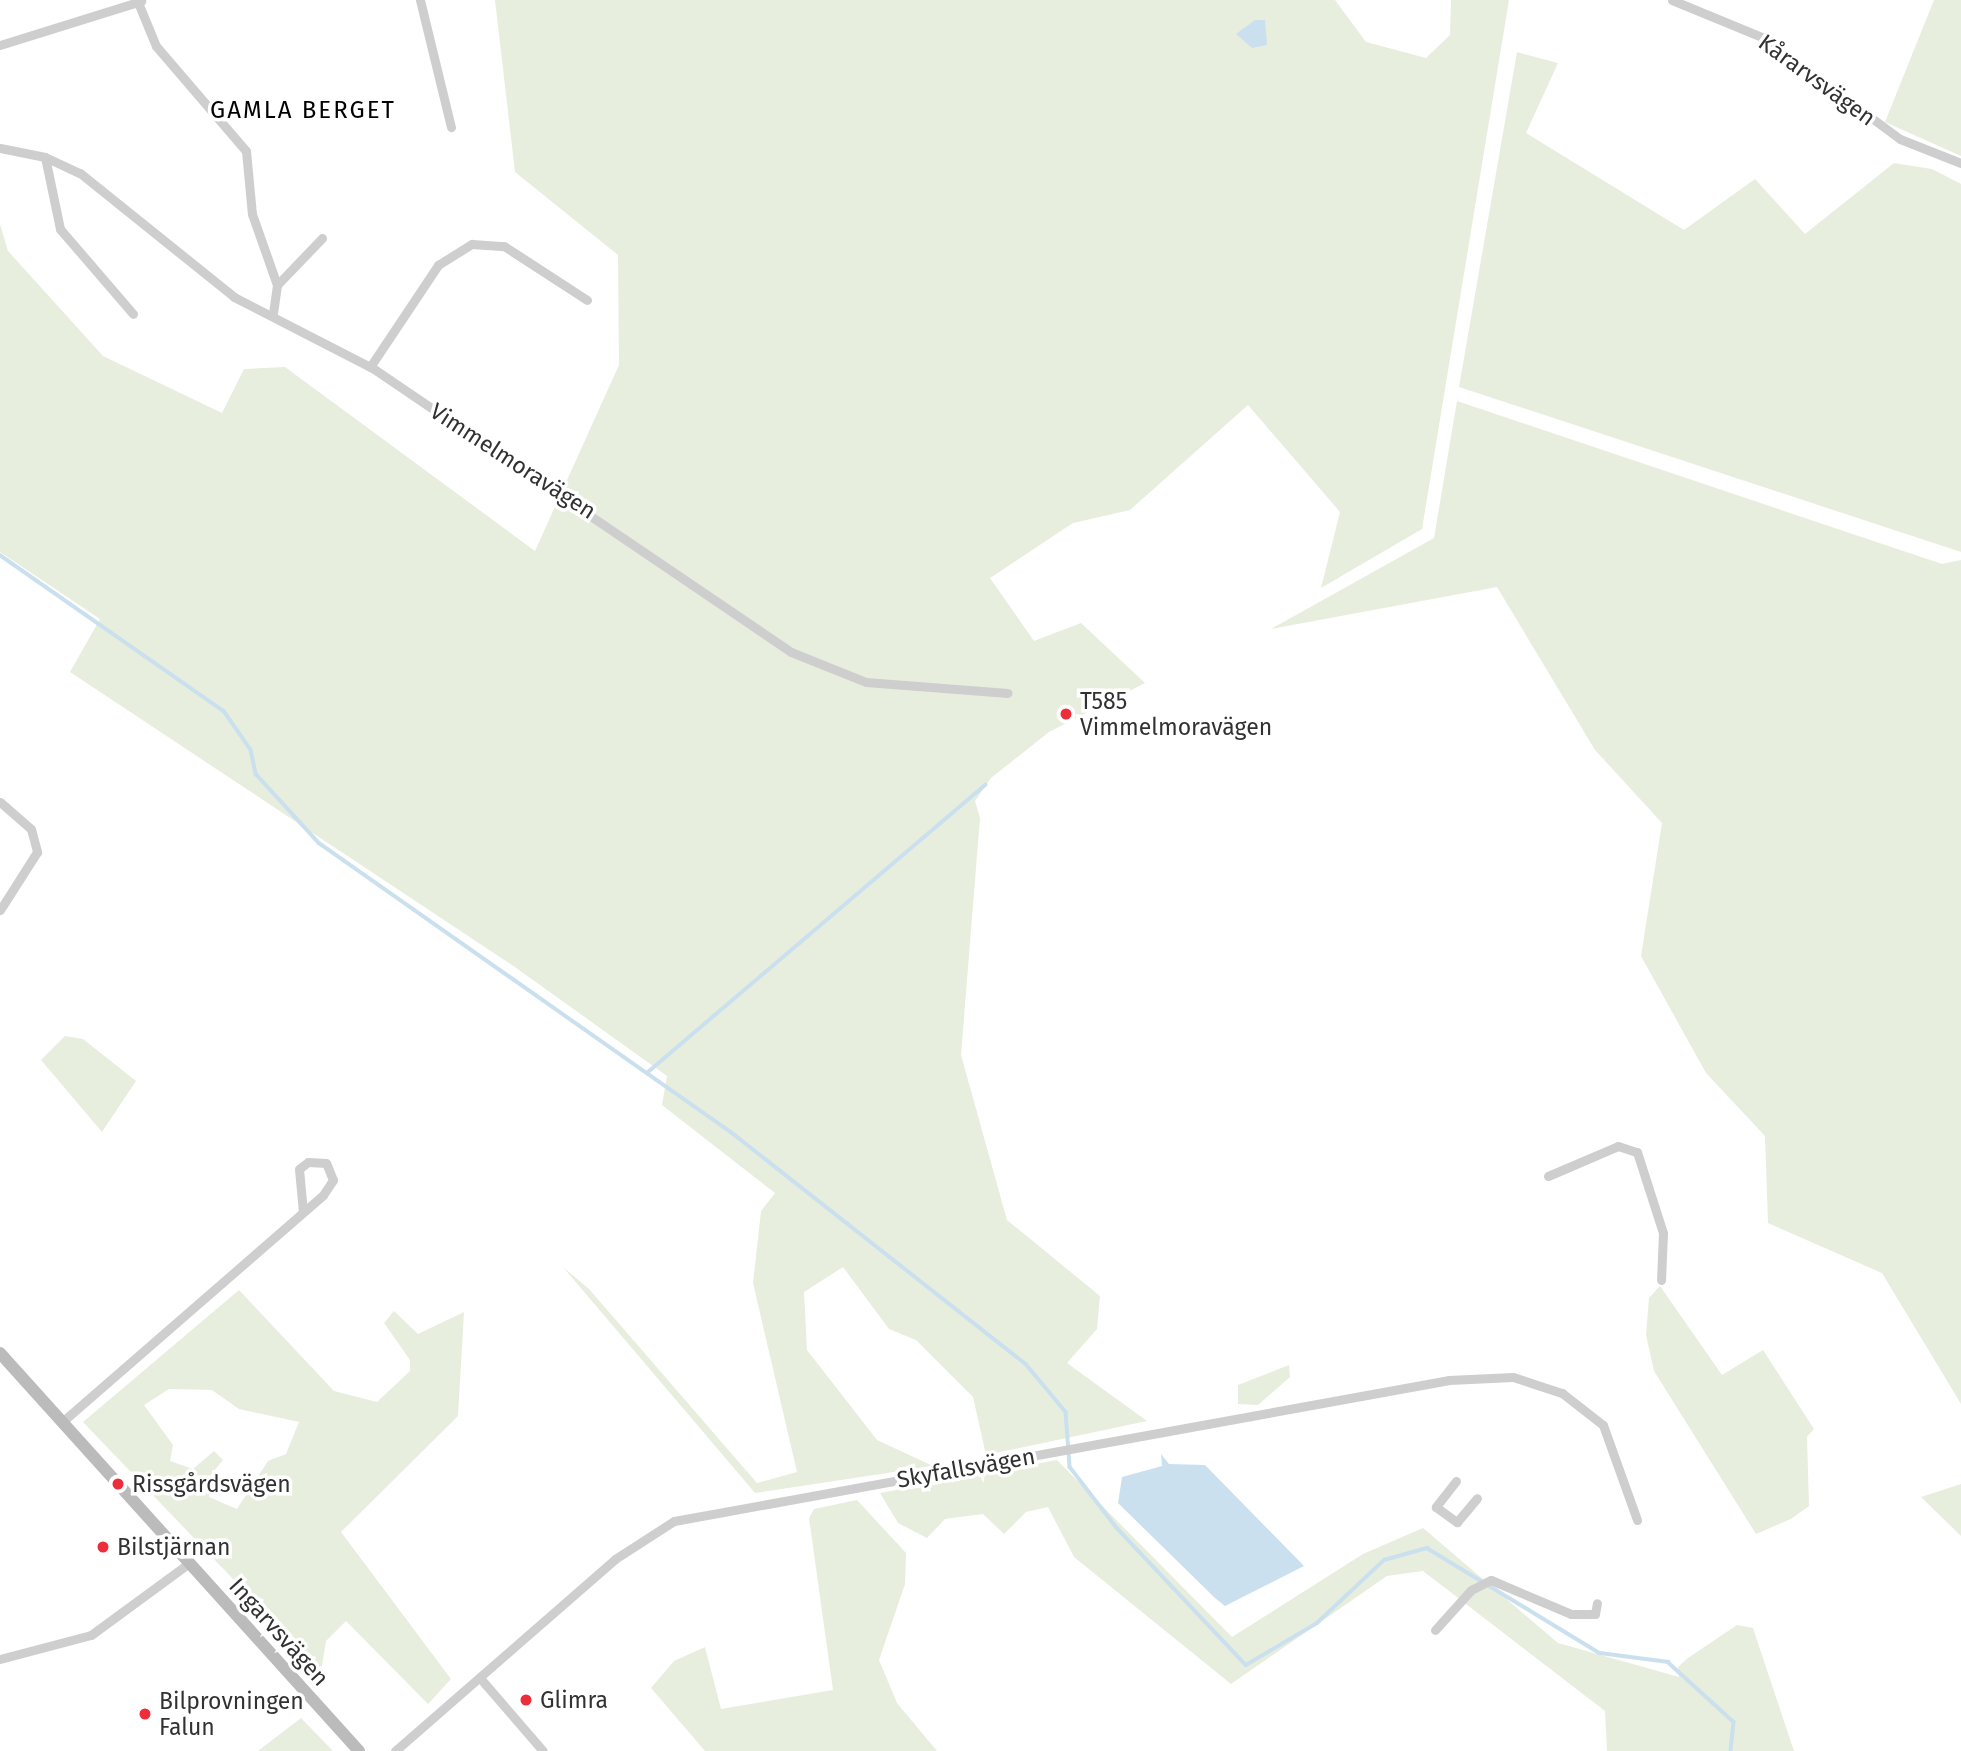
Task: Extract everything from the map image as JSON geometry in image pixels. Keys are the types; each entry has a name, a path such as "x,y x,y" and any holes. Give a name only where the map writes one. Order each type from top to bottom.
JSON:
{"street":[{"path":"420,0 451,127"},
{"name":"Kårarvsvägen","path":"1672,0 1764,37 1900,139 1961,163"},
{"path":"0,45 139,1 156,46 246,150 252,214 277,285 273,316"},
{"name":"Vimmelmoravägen","path":"0,148 45,157 101,188 234,297 370,367 791,652 866,682 1008,693"},
{"path":"45,157 60,229 133,314"},
{"path":"277,285 323,238"},
{"path":"370,367 438,265 472,244 505,246 587,300"},
{"path":"0,802 31,829 37,852 0,910"},
{"path":"1548,1177 1618,1146 1637,1152 1663,1233 1661,1280"},
{"path":"62,1422 303,1212 331,1185 326,1163 308,1162 299,1169 303,1212"},
{"name":"Ingarvsvägen","path":"0,1353 359,1751"},
{"name":"Skyfallsvägen","path":"395,1751 643,1536 674,1521 1449,1380 1513,1377 1544,1385 1602,1425 1637,1520"},
{"path":"1457,1481 1436,1507 1457,1522 1477,1497"},
{"path":"0,1659 91,1635 189,1563"},
{"path":"1435,1630 1471,1590 1491,1580 1571,1614 1595,1614 1597,1603"},
{"path":"480,1678 543,1751"}],"green space":[{"path":"495,0 1335,0 1366,42 1426,58 1450,35 1451,0 1509,0 1422,529 1321,588 1340,512 1248,405 1130,510 1073,523 990,578 1034,641 1081,623 1145,683 1049,732 991,778 975,801 980,818 961,1055 1007,1220 1100,1296 1097,1329 1067,1363 1147,1421 986,1455 973,1397 916,1340 889,1329 843,1267 804,1292 807,1350 877,1440 933,1466 755,1493 563,1267 589,1289 757,1483 797,1472 753,1283 761,1211 775,1193 662,1105 667,1076 512,965 70,672 100,619 0,552 0,224 8,251 103,356 222,413 244,369 285,367 535,551 619,365 618,255 515,172"},
{"path":"1934,0 1961,0 1961,156 1885,122"},
{"path":"1517,52 1558,63 1526,133 1684,230 1755,179 1805,234 1894,163 1932,169 1961,184 1961,552 1459,387"},
{"path":"1457,401 1942,564 1961,560 1961,1404 1882,1273 1768,1223 1765,1136 1706,1073 1641,956 1662,823 1595,750 1497,587 1271,629 1434,538"},
{"path":"65,1036 83,1039 136,1081 102,1132 41,1060"},
{"path":"1660,1286 1722,1375 1763,1350 1814,1429 1807,1437 1809,1506 1791,1519 1756,1534 1654,1371 1646,1335 1649,1298"},
{"path":"239,1290 334,1391 377,1402 410,1371 410,1360 384,1323 394,1311 418,1334 464,1312 458,1416 341,1532 451,1679 428,1704 346,1621 326,1641 321,1671 83,1422","holes":["169,1389 212,1390 239,1409 299,1422 286,1454 268,1461 237,1509 209,1497 209,1477 223,1460 214,1451 193,1469 170,1461 173,1445 144,1405"]},
{"path":"1289,1365 1290,1377 1258,1405 1238,1404 1238,1385"},
{"path":"1057,1460 1232,1637 1363,1554 1423,1528 1558,1643 1679,1677 1678,1667 1688,1658 1737,1625 1753,1628 1794,1751 1607,1751 1605,1711 1423,1571 1387,1576 1231,1684 1074,1557 1048,1507 1026,1512 1004,1534 983,1514 945,1519 927,1538 898,1523 880,1493"},
{"path":"1961,1484 1961,1536 1921,1497"},
{"path":"857,1500 906,1553 905,1584 879,1660 897,1703 937,1751 705,1751 651,1688 674,1661 705,1647 721,1709 833,1690 809,1518 814,1509"},
{"path":"301,1718 333,1751 258,1751"}],"water":[{"path":"1255,20 1265,20 1267,45 1252,48 1236,34"},
{"path":"1161,1454 1169,1464 1205,1465 1304,1566 1225,1606 1118,1503 1122,1477 1162,1466"}],"waterway":[{"path":"0,555 224,711 251,750 256,774 319,843 731,1132 1026,1364 1066,1412 1070,1467 1117,1528 1246,1665 1317,1623 1384,1560 1427,1548 1600,1653 1668,1662 1734,1722 1731,1751"},
{"path":"648,1072 985,785"}],"place":[{"name":"T585 Vimmelmoravägen","path":"1066,714"},
{"name":"Rissgårdsvägen","path":"118,1484"},
{"name":"Bilstjärnan","path":"103,1547"},
{"name":"Glimra","path":"526,1700"},
{"name":"Bilprovningen Falun","path":"145,1714"}],"district":[{"name":"GAMLA BERGET","path":"303,111"}]}
